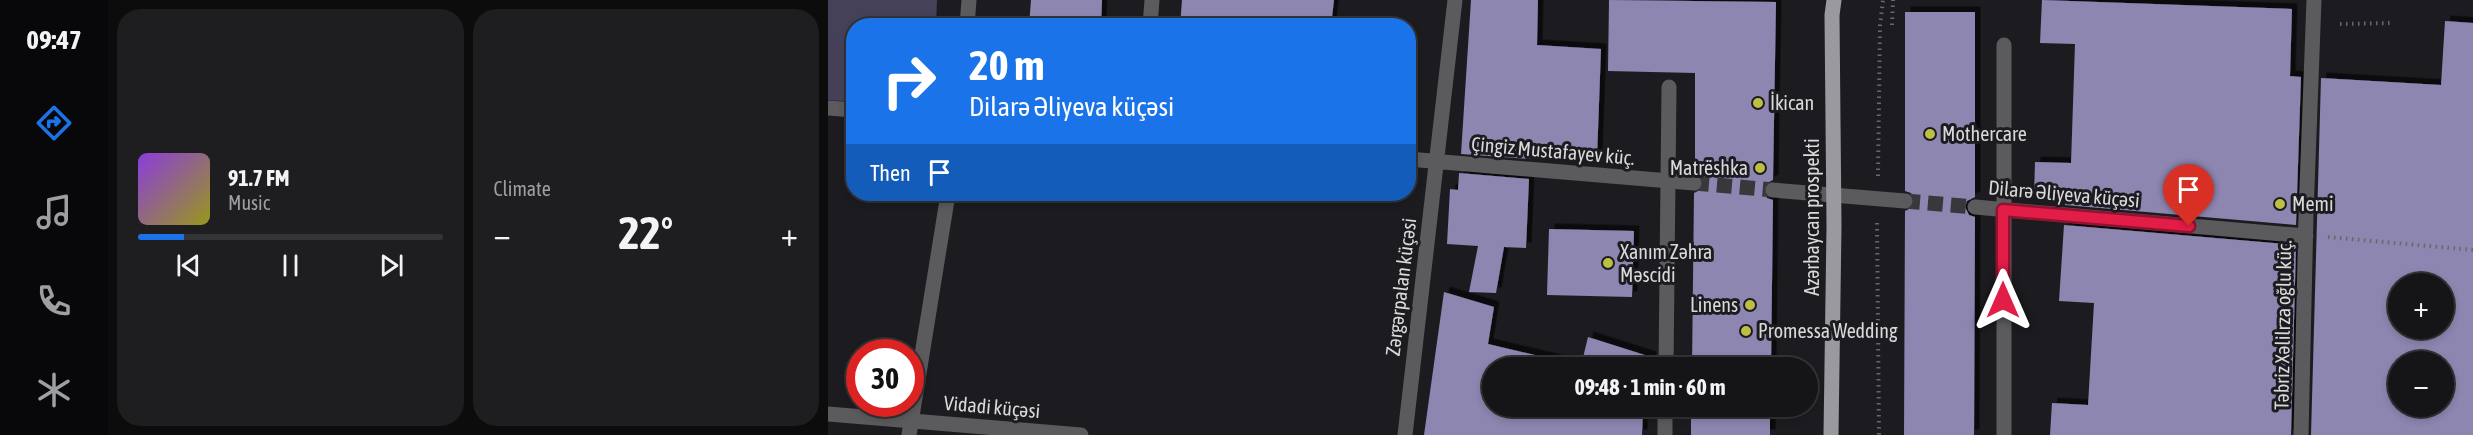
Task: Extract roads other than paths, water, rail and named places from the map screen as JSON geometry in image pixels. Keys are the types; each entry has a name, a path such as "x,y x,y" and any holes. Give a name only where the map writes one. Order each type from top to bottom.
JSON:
{"main road":[{"name":"Azərbaycan prospekti","path":"1830,435 1833,195 1832,15 1834,0"}],"street":[{"path":"968,18 969,0"},
{"path":"1151,18 1152,0"},
{"name":"Zərgərpalan küçəsi","path":"1405,435 1455,0"},
{"name":"Təbriz Xəlilrza oğlu küç.","path":"2301,435 2314,0"},
{"path":"2004,45 2004,435"},
{"path":"1666,357 1670,87"},
{"path":"828,108 846,109"},
{"name":"Çingiz Mustafayev küç.","path":"1416,160 1695,183"},
{"path":"1773,190 1905,201"},
{"path":"910,428 947,201"},
{"name":"Dilarə Əliyeva küçəsi","path":"1975,207 2306,236"},
{"name":"Vidadi küçəsi","path":"828,414 910,428 1081,435"},
{"path":"1665,417 1665,435"}],"tunnel":[{"path":"1694,183 1773,190"},
{"path":"1905,201 1975,207"}],"place":[{"name":"İkican","path":"1758,103"},
{"name":"Mothercare","path":"1930,134"},
{"name":"Matrëshka","path":"1760,168"},
{"name":"Memi","path":"2280,204"},
{"name":"Xanım Zəhra Məscidi","path":"1608,263"},
{"name":"Linens","path":"1750,305"},
{"name":"Promessa Wedding","path":"1746,331"}]}
